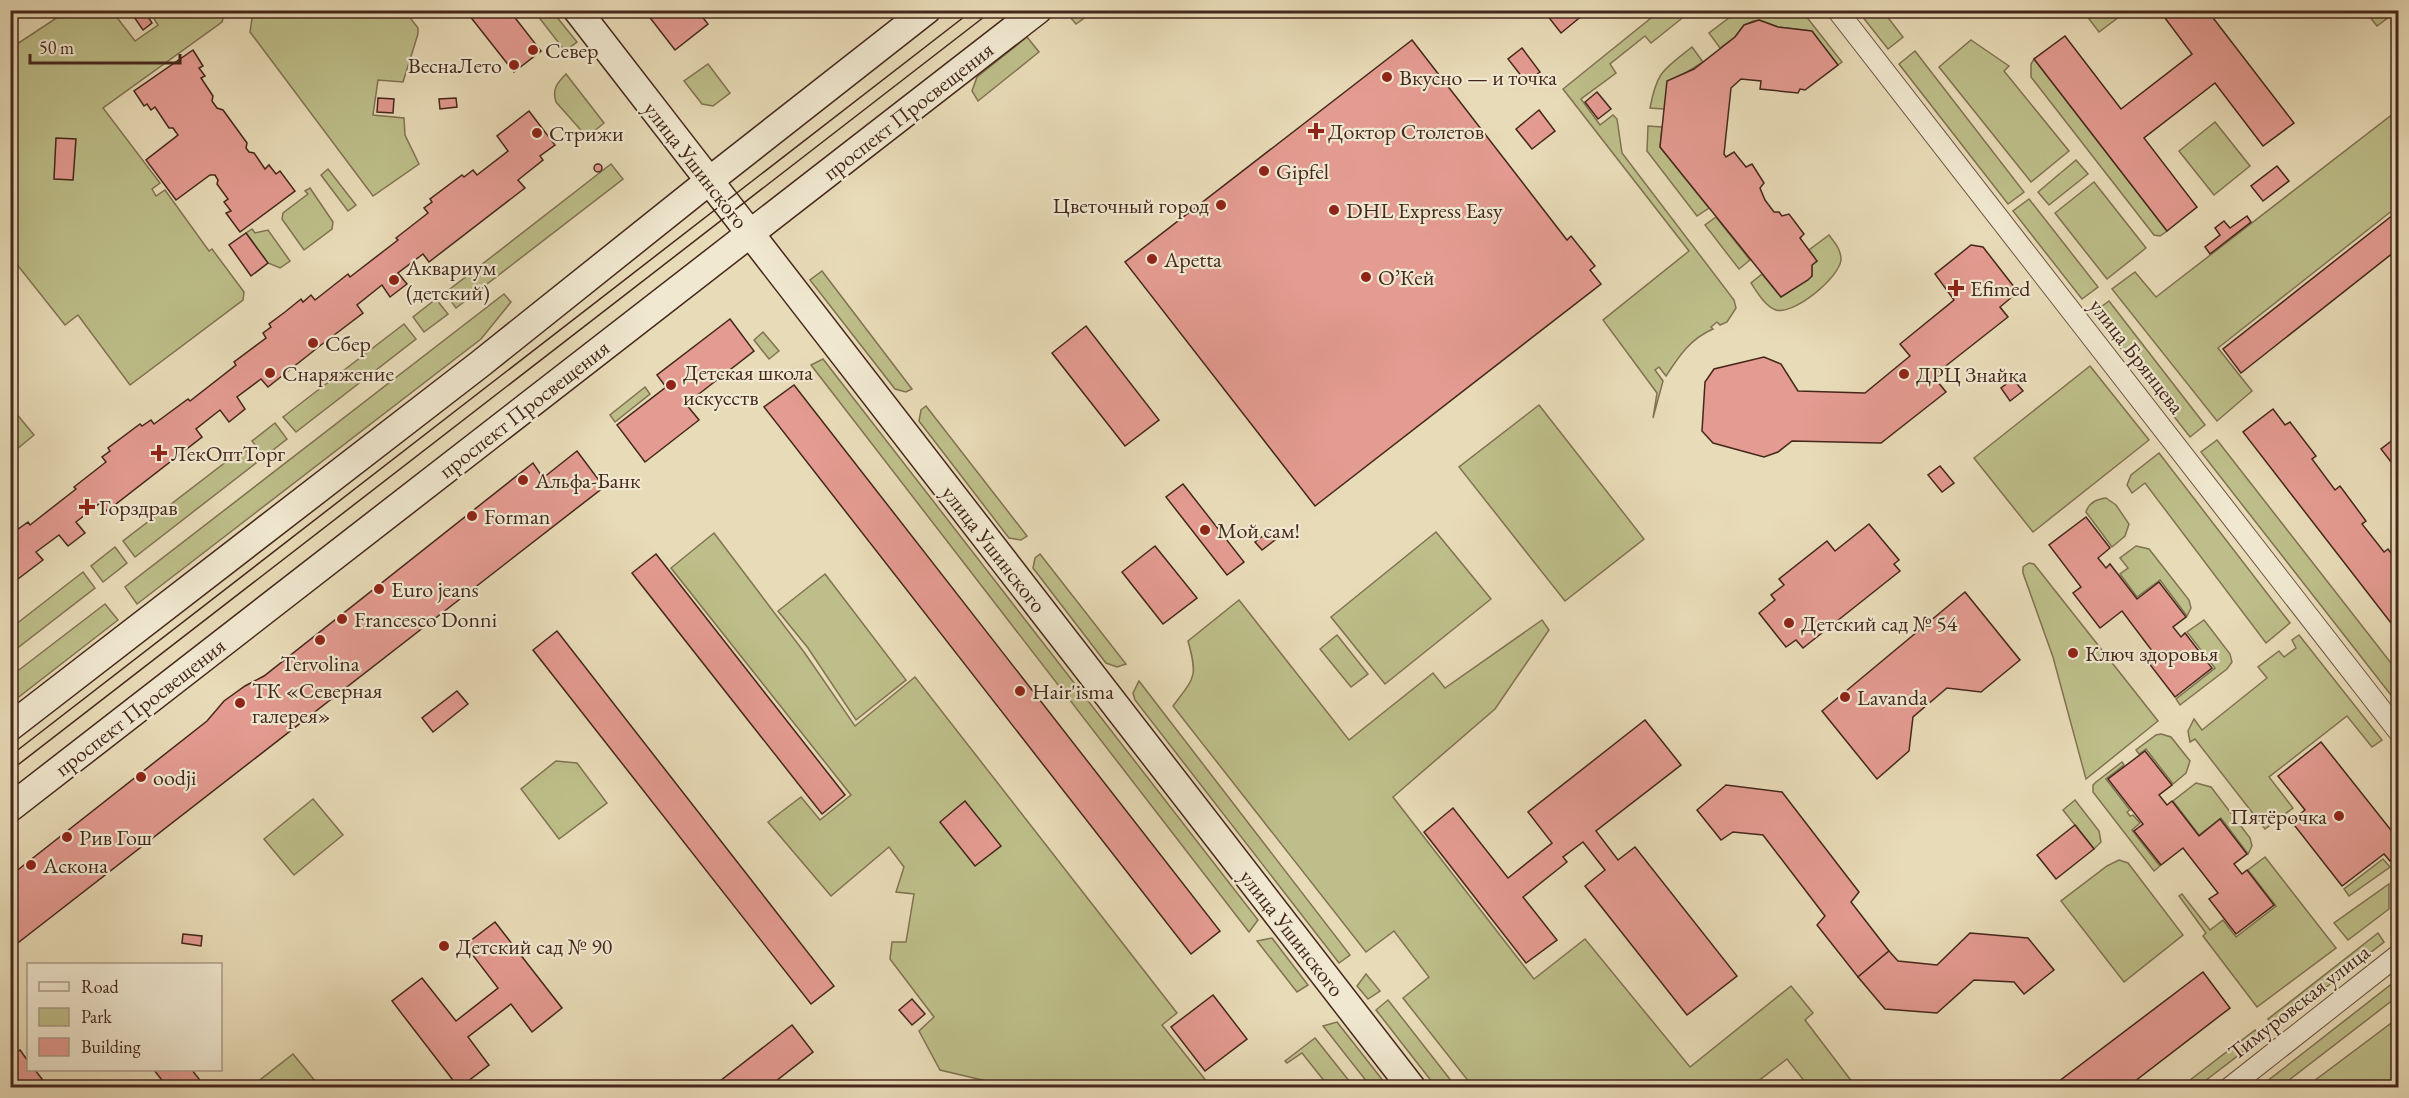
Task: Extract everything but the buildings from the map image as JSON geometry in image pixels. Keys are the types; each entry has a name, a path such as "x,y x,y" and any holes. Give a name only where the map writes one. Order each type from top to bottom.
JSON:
{"main road":[{"name":"улица Ушинского","path":"577,10 1412,1088"},
{"path":"10,727 480,364 927,10"},
{"name":"проспект Просвещения","path":"10,808 1038,10"}],"street":[{"name":"улица Брянцева","path":"1837,10 2398,731"},
{"name":"Тимуровская улица","path":"2229,1088 2398,955"}],"green space":[{"path":"1661,10 1691,11 1651,43 1645,36 1610,64 1616,73 1581,99 1600,125 1613,115 1617,119 1622,153 1734,300 1736,308 1727,322 1720,325 1717,322 1711,327 1713,329 1691,343 1666,376 1659,367 1655,370 1663,381 1653,418 1657,393 1603,320 1689,251 1563,89"},
{"path":"67,11 112,11 135,41 158,25 149,11 225,11 222,22 103,108 160,183 152,189 156,196 165,190 209,251 212,249 244,292 243,300 130,385 78,315 65,325 11,257 11,48"},
{"path":"253,11 405,11 418,28 418,34 403,82 378,80 373,115 404,118 405,135 419,164 373,196 250,32"},
{"path":"534,11 552,11 577,42 565,51"},
{"path":"1065,11 1094,11 1076,24"},
{"path":"1738,11 1802,11 1842,62 1838,65 1811,31 1778,27 1759,20 1744,25 1735,37 1720,48 1709,33"},
{"path":"1858,11 1883,11 1903,37 1888,49"},
{"path":"2099,11 2127,11 2099,32 2089,19"},
{"path":"2365,11 2397,11 2377,26"},
{"path":"1027,37 1039,52 978,101 972,91 977,77"},
{"path":"1971,40 2009,66 2004,71 2069,151 2031,182 1939,67"},
{"path":"1692,47 1703,62 1682,75 1664,109 1650,108 1655,86 1663,72"},
{"path":"1915,51 2024,192 2008,204 1899,64"},
{"path":"2034,59 2167,231 2160,236 2154,235 2031,77 2031,64"},
{"path":"708,64 730,93 713,106 702,104 684,81"},
{"path":"566,74 604,123 587,137 556,102 556,86"},
{"path":"2398,110 2398,206 2218,348 2252,391 2217,421 2112,289 2135,272 2156,297"},
{"path":"2215,122 2250,166 2214,195 2179,151"},
{"path":"1648,126 1662,127 1660,147 1709,208 1697,216 1647,151"},
{"path":"2076,160 2088,174 2049,205 2038,192"},
{"path":"611,164 623,179 456,308 445,293"},
{"path":"328,169 356,205 348,211 321,175"},
{"path":"2094,182 2146,248 2107,279 2055,213"},
{"path":"310,188 333,222 332,229 304,250 282,219 283,213 308,194 305,191"},
{"path":"2029,199 2098,287 2082,299 2013,211"},
{"path":"1716,217 1750,260 1739,269 1705,225"},
{"path":"252,229 255,233 268,230 290,261 280,268 268,263 246,233"},
{"path":"1829,235 1841,256 1833,276 1814,294 1793,307 1776,310 1768,305 1751,283 1762,274 1781,297 1812,276 1812,265 1817,261 1809,250"},
{"path":"822,271 912,389 906,392 895,389 810,280"},
{"path":"504,294 511,302 481,339 137,604 125,587"},
{"path":"436,299 448,314 424,332 413,317"},
{"path":"2109,301 2205,425 2190,437 2093,313"},
{"path":"404,324 416,339 296,432 283,417"},
{"path":"763,332 779,351 769,359 754,340"},
{"path":"823,359 1258,920 1249,932 811,365"},
{"path":"2090,366 2149,440 2033,532 1974,458"},
{"path":"645,387 650,394 615,422 610,415"},
{"path":"1539,405 1644,539 1565,601 1459,467"},
{"path":"10,406 34,435 11,454 10,454"},
{"path":"926,406 1027,536 1021,540 1009,538 919,421 921,410"},
{"path":"275,423 287,439 264,457 252,441"},
{"path":"2217,440 2398,672 2398,704 2201,452"},
{"path":"244,448 256,463 135,557 123,541"},
{"path":"2159,453 2290,623 2266,643 2145,483 2132,493 2127,485 2131,475"},
{"path":"2106,498 2116,505 2129,524 2125,536 2112,547 2086,512 2094,502"},
{"path":"1436,532 1491,599 1385,684 1331,617"},
{"path":"714,533 804,652 855,726 915,677 1177,1013 1162,1025 1211,1087 1012,1087 940,1070 919,1031 934,1017 890,959 892,942 906,942 914,894 896,892 904,867 889,847 831,896 768,822 801,797 820,820 851,795 671,568"},
{"path":"2136,546 2149,549 2189,600 2191,608 2187,616 2160,580 2137,597 2120,574 2128,568 2120,558"},
{"path":"115,547 127,563 103,582 91,566"},
{"path":"1040,554 1126,664 1117,667 1106,663 1033,568 1035,558"},
{"path":"2029,563 2034,564 2158,721 2086,779 2053,657 2023,573 2023,567"},
{"path":"83,572 95,588 11,653 11,628"},
{"path":"825,574 906,680 856,720 808,648 778,611"},
{"path":"1239,600 1349,740 1433,673 1445,688 1542,620 1549,630 1495,709 1393,797 1534,979 1585,939 1690,1067 1791,986 1813,1013 1805,1020 1856,1087 1809,1087 1787,1059 1757,1082 1761,1087 1473,1087 1403,998 1429,977 1394,931 1366,952 1173,706 1186,689 1192,676 1193,662 1188,641"},
{"path":"105,604 118,620 11,703 11,676"},
{"path":"2204,620 2230,654 2232,662 2227,669 2180,705 2176,699 2215,668 2187,632"},
{"path":"1337,635 1368,674 1351,687 1320,649"},
{"path":"2299,635 2382,740 2372,747 2347,716 2269,777 2293,808 2265,829 2195,739 2190,742 2188,731 2194,719 2202,730 2267,678 2258,667 2279,651 2284,657 2296,648 2292,640"},
{"path":"1139,681 1350,955 1339,963 1135,700 1133,693"},
{"path":"2156,735 2171,737 2190,761 2186,773 2173,784 2146,749 2139,754 2136,750"},
{"path":"556,761 577,763 607,803 559,839 521,789"},
{"path":"2122,762 2124,765 2106,779 2130,810 2127,812 2130,816 2133,815 2140,823 2132,830 2160,866 2154,871 2093,792 2093,785"},
{"path":"2196,783 2211,787 2250,838 2252,846 2248,854 2221,818 2199,835 2173,801"},
{"path":"313,799 343,835 294,875 264,839"},
{"path":"2075,800 2099,831 2101,842 2094,849 2063,810"},
{"path":"2265,857 2336,948 2257,1007 2203,936 2206,933 2179,896 2182,894 2210,930 2223,920 2236,937 2276,906 2248,870"},
{"path":"2383,859 2390,867 2349,896 2344,889"},
{"path":"2119,860 2128,863 2183,935 2124,982 2061,901 2107,866"},
{"path":"2389,884 2389,909 2348,940 2334,923"},
{"path":"2378,933 2384,942 2274,1028 2268,1019"},
{"path":"1272,938 1308,985 1297,992 1257,941"},
{"path":"1366,974 1380,991 1368,999 1357,986"},
{"path":"2398,979 2398,996 2280,1087 2269,1087 2266,1082"},
{"path":"1388,1000 1456,1087 1436,1087 1376,1010"},
{"path":"2398,1018 2398,1087 2306,1087"},
{"path":"1337,1022 1388,1087 1371,1087 1323,1026"},
{"path":"2255,1030 2261,1038 2197,1087 2181,1087"},
{"path":"1315,1038 1354,1087 1329,1087 1302,1053 1287,1063 1285,1061"},
{"path":"293,1054 320,1087 252,1086"}],"tram line":[{"path":"10,756 973,10"},
{"path":"10,771 993,10"}],"place":[{"name":"Север","path":"533,50"},
{"name":"ВеснаЛето","path":"514,65"},
{"name":"Вкусно — и точка","path":"1387,77"},
{"name":"Доктор Столетов","path":"1316,131"},
{"name":"Стрижи","path":"537,133"},
{"name":"Gipfel","path":"1264,171"},
{"name":"Цветочный город","path":"1221,205"},
{"name":"DHL Express Easy","path":"1334,210"},
{"name":"Apetta","path":"1152,259"},
{"name":"О’Кей","path":"1366,277"},
{"name":"Аквариум (детский)","path":"394,280"},
{"name":"Efimed","path":"1956,288"},
{"name":"Сбер","path":"313,343"},
{"name":"Снаряжение","path":"270,373"},
{"name":"ДРЦ Знайка","path":"1904,374"},
{"name":"Детская школа искусств","path":"671,385"},
{"name":"ЛекОптТорг","path":"159,453"},
{"name":"Альфа-Банк","path":"523,480"},
{"name":"Горздрав","path":"87,507"},
{"name":"Forman","path":"472,516"},
{"name":"Мой сам!","path":"1205,530"},
{"name":"Euro jeans","path":"379,589"},
{"name":"Francesco Donni","path":"342,619"},
{"name":"Детский сад № 54","path":"1789,623"},
{"name":"Tervolina","path":"320,640"},
{"name":"Ключ здоровья","path":"2073,653"},
{"name":"Hair'isma","path":"1020,691"},
{"name":"Lavanda","path":"1845,697"},
{"name":"ТК «Северная галерея»","path":"240,703"},
{"name":"oodji","path":"141,777"},
{"name":"Пятёрочка","path":"2339,816"},
{"name":"Рив Гош","path":"67,837"},
{"name":"Аскона","path":"31,865"},
{"name":"Детский сад № 90","path":"444,946"}]}
